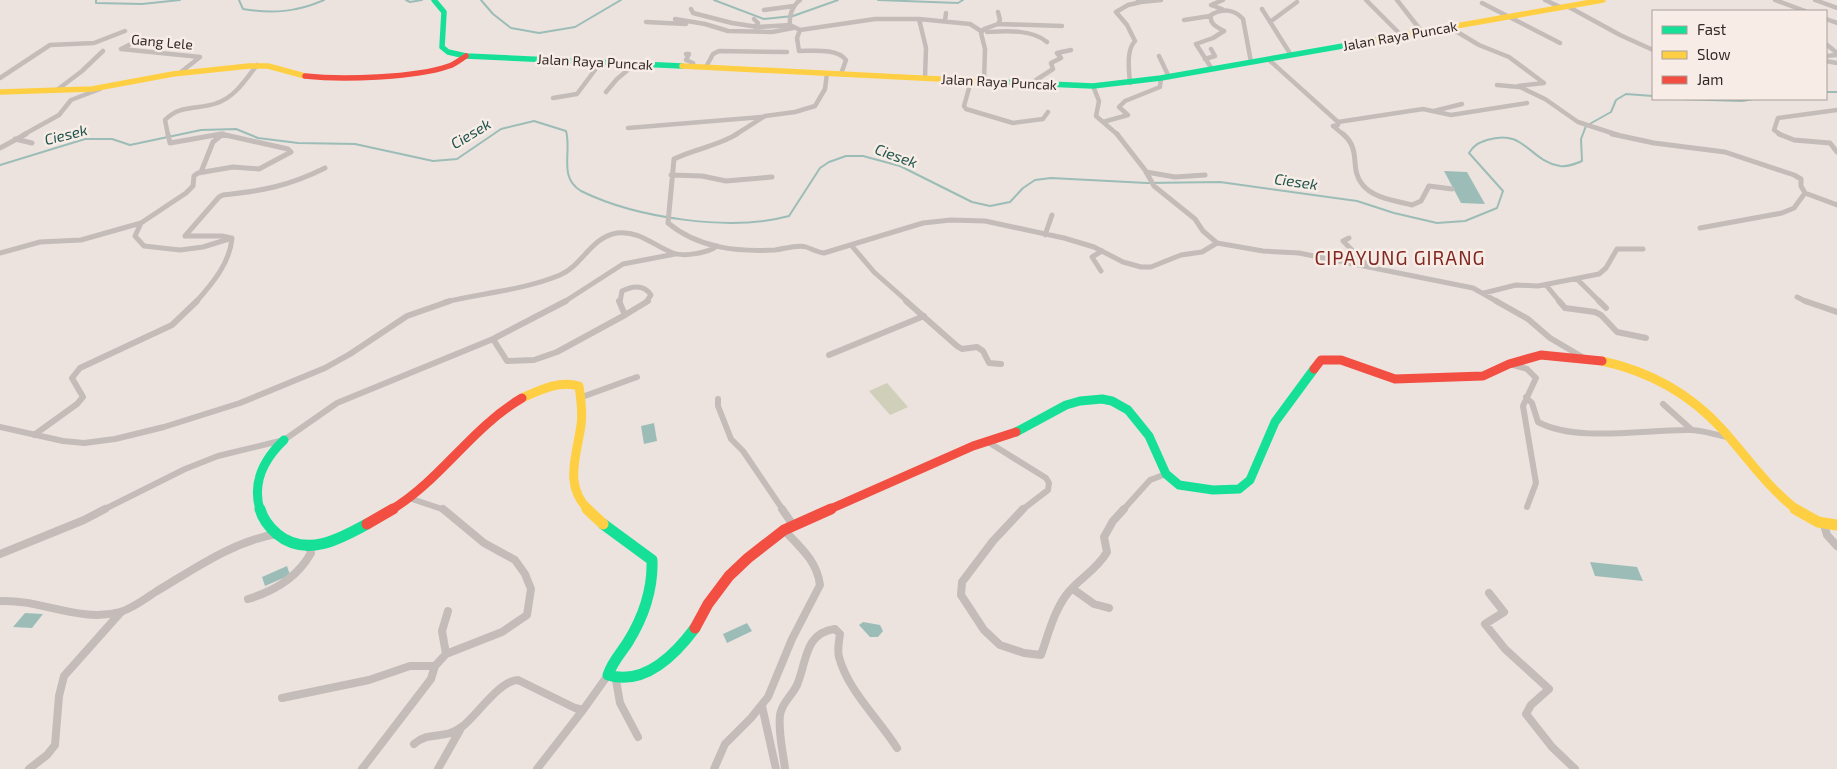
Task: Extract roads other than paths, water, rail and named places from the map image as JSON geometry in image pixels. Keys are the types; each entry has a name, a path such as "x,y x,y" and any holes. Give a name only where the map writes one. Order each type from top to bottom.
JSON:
{"main road":[{"name":"Jalan Raya Puncak","path":"437,3 444,14 442,47 448,52 466,56 1093,86 1165,77 1603,0"},
{"path":"0,92 106,87 181,72 257,65 282,69 306,76 346,77 436,70 451,66 466,56"},
{"path":"284,440 270,451 258,475 258,505 261,520 277,534 291,542 309,546 326,543 347,534 409,498 445,467 487,423 512,403 529,395 570,383 579,386 582,397 582,416 570,475 572,486 582,505 614,534 622,537 652,560 654,571 642,617 626,644 611,663 612,678 623,680 661,664 678,652 695,628 710,601 736,569 759,548 792,525 1029,426 1066,404 1102,399 1120,405 1136,419 1149,436 1166,474 1179,485 1194,489 1225,491 1239,489 1250,480 1276,422 1321,360 1330,358 1348,361 1381,377 1395,379 1483,376 1509,364 1541,355 1604,362 1637,372 1666,384 1710,416 1785,501 1802,515 1824,525 1837,525"}],"street":[{"path":"791,25 789,16 796,1 800,0"},
{"path":"1130,82 1129,61 1131,45 1135,41 1127,24 1116,12 1139,1 1161,0"},
{"path":"1223,0 1210,5 1235,13 1243,19 1251,62"},
{"path":"1366,0 1401,35"},
{"path":"1396,0 1422,32"},
{"path":"1545,0 1564,7 1628,40 1652,50"},
{"path":"1776,0 1802,10"},
{"path":"1815,0 1837,8"},
{"path":"1270,22 1297,2"},
{"path":"1482,3 1560,43"},
{"path":"764,10 794,6"},
{"path":"691,9 693,13 755,26 791,25 800,30 876,19 900,18 945,20 972,24 981,32 985,49 984,81"},
{"path":"1262,9 1291,55"},
{"path":"1184,20 1210,16 1217,11 1223,10"},
{"path":"998,12 998,24"},
{"path":"945,20 946,13"},
{"path":"1210,16 1212,24 1224,31 1213,38 1196,44 1212,69"},
{"path":"675,18 699,22 728,31 772,32 791,25"},
{"path":"754,19 758,23 755,26"},
{"path":"919,19 925,39 928,66 925,78"},
{"path":"646,22 679,24 699,22"},
{"path":"981,32 998,24 1062,26"},
{"path":"1450,27 1479,45 1504,54 1544,83 1540,85 1518,85 1519,87"},
{"path":"800,30 797,38 799,51 828,52 842,55 846,60 841,74"},
{"path":"0,78 50,45 94,43 125,31"},
{"path":"981,32 1006,31 1038,35 1047,42"},
{"name":"Gang Lele","path":"143,38 121,49 200,57 181,72"},
{"path":"1827,45 1837,53"},
{"path":"1205,59 1215,56 1211,49"},
{"path":"706,67 712,55 716,52 742,50 787,52"},
{"path":"1030,84 1053,69 1051,63 1061,58 1057,53 1071,50"},
{"path":"57,90 103,52"},
{"path":"686,54 689,54 686,60 693,63 694,67"},
{"path":"1103,122 1128,115 1119,106 1125,101 1160,87 1165,77 1159,56"},
{"path":"1268,59 1338,122"},
{"path":"553,98 572,96 578,93 602,62"},
{"path":"606,92 635,64"},
{"path":"0,253 49,241 81,240 141,223 186,193 194,183 194,176 201,172 233,167 259,169 290,153 288,149 223,134 202,136 170,143 165,120 170,114 183,109 225,100 257,65"},
{"path":"628,128 743,120 795,112 818,104 825,89 827,73"},
{"path":"971,81 964,106 966,108 1013,123 1043,119 1048,112"},
{"path":"1497,85 1519,87 1545,99 1578,122 1597,129 1654,143 1714,150 1777,168 1801,179 1801,186 1805,193 1837,206"},
{"path":"1093,86 1099,101 1096,116 1116,132 1146,172 1148,179 1154,186 1195,219 1203,231 1216,243 1263,251 1299,253 1445,281 1484,293 1528,319 1555,342 1586,359"},
{"path":"0,148 58,115 71,100 106,87"},
{"path":"1452,189 1429,186 1419,204 1412,205 1369,190 1362,184 1356,172 1354,150 1351,142 1333,126 1339,124 1338,122 1397,111 1423,109 1451,116 1527,103"},
{"path":"1434,111 1462,104"},
{"path":"1837,110 1778,118 1774,130 1782,138 1792,141 1830,143 1837,152"},
{"path":"765,116 727,140 678,156 673,164 668,223 682,234 718,246 773,250 806,246 813,252 824,254 854,247 923,223 942,220 985,221 1084,244 1133,265 1151,266 1181,255 1209,250 1216,243"},
{"path":"201,172 213,142 223,134"},
{"path":"15,139 32,143"},
{"path":"232,238 222,236 185,236 223,195 252,193 272,188 307,177 325,168"},
{"path":"1146,172 1157,176 1176,177 1204,175"},
{"path":"672,175 702,176 726,181 772,177"},
{"path":"1700,228 1782,213 1794,208 1805,193"},
{"path":"1045,235 1052,215"},
{"path":"141,223 135,236 136,239 144,246 150,247 180,250 232,238"},
{"path":"0,427 66,442 106,441 171,426 218,411 342,360 381,331 432,305 529,284 565,273 607,236 620,233 635,234 675,254"},
{"path":"34,435 77,404 82,397 72,378 80,368 172,325 181,318 215,278 231,249 232,238"},
{"path":"1349,238 1343,241 1370,267"},
{"path":"0,554 84,520 185,469 218,456 284,440 337,403 422,366 493,339 555,308 623,264 675,254 705,253 718,246"},
{"path":"854,247 874,272 960,349 977,347 983,351 988,363 1001,364"},
{"path":"1484,293 1516,285 1546,285 1577,279 1603,271 1617,249 1643,249"},
{"path":"1101,271 1092,257 1102,251"},
{"path":"1577,279 1606,308"},
{"path":"1546,285 1565,308 1595,312 1601,315 1617,332 1646,338"},
{"path":"493,339 507,361 534,360 557,352 625,316 650,299 649,289 646,287 632,287 622,291 619,300 625,316"},
{"path":"1797,297 1813,306 1837,312"},
{"path":"828,355 924,316"},
{"path":"1509,364 1527,369 1536,378 1523,406 1536,483 1528,507"},
{"path":"582,397 623,384 637,377"},
{"path":"1526,397 1532,403 1538,422 1550,430 1616,432 1692,430 1729,438"},
{"path":"718,399 718,406 731,439 743,451 792,525"},
{"path":"1663,404 1692,430"},
{"path":"988,442 1046,478 1049,486 1040,498 1022,510 993,541 962,582 961,595 988,637 1003,649 1021,654 1040,655 1052,629 1059,607 1067,593 1091,573 1107,552 1104,537 1113,521 1150,480 1166,474"},
{"path":"362,769 431,678 434,666 446,654 502,632 527,615 529,610 531,589 525,574 515,560 484,544 442,508 409,498"},
{"path":"1824,525 1827,535 1837,546"},
{"path":"714,769 725,744 762,706 768,697 792,639 820,585 819,575 811,559 784,530"},
{"path":"29,769 56,745 59,696 64,676 121,612 211,559 254,538 277,534"},
{"path":"248,599 269,591 288,580 305,566 312,553 309,546"},
{"path":"1073,589 1101,608 1109,608"},
{"path":"1489,593 1504,612 1485,624 1496,641 1549,689 1531,705 1526,714 1552,747 1575,769"},
{"path":"0,601 17,600 87,615 121,612"},
{"path":"446,654 442,631 448,611"},
{"path":"785,769 781,710 800,680 808,649 820,633 830,629 835,629 840,634 838,655 854,687 897,748"},
{"path":"282,698 369,680 410,666 434,666"},
{"path":"537,769 582,710 612,678"},
{"path":"612,678 621,705 638,737"},
{"path":"414,744 421,736 427,734 441,738 449,736 460,729 513,680 518,680 582,710"},
{"path":"762,706 776,769"},
{"path":"438,769 460,729"}],"water":[{"path":"1444,171 1467,172 1485,204 1461,203"},
{"path":"654,423 657,441 644,444 641,426"},
{"path":"1590,562 1637,567 1643,581 1595,576"},
{"path":"287,566 290,575 265,586 262,577"},
{"path":"25,613 43,614 32,628 13,627"},
{"path":"863,622 880,625 883,631 878,637 870,637 859,625"},
{"path":"747,623 752,631 727,643 723,634"}],"waterway":[{"path":"96,0 96,3 142,4 180,0"},
{"path":"239,0 243,9 274,12 304,7 324,0"},
{"path":"406,0 410,2 422,0"},
{"path":"481,0 493,14 511,28 539,33 575,27 621,0"},
{"path":"714,0 764,19 793,16 838,0"},
{"path":"878,0 958,3 963,0"},
{"name":"Ciesek","path":"1827,92 1837,92"},
{"name":"Ciesek","path":"0,165 85,139 112,139 130,145 201,130 236,129 258,138 298,143 355,144 433,161 457,159 501,129 534,121 566,131 568,171 570,179 581,191 628,209 684,220 739,223 765,221 789,216 820,168 829,162 846,156 863,156 900,166 972,202 990,206 1010,202 1023,188 1035,180 1051,178 1147,183 1220,182 1357,201 1394,213 1437,223 1465,221 1497,208 1503,191 1469,153 1479,143 1500,137 1510,138 1550,163 1560,166 1571,165 1582,161 1581,139 1586,126 1611,112 1616,100 1626,94 1652,96"},
{"name":"Ciesek","path":"1710,100 1748,100"}],"district":[{"name":"CIPAYUNG GIRANG","path":"1400,258"}]}
